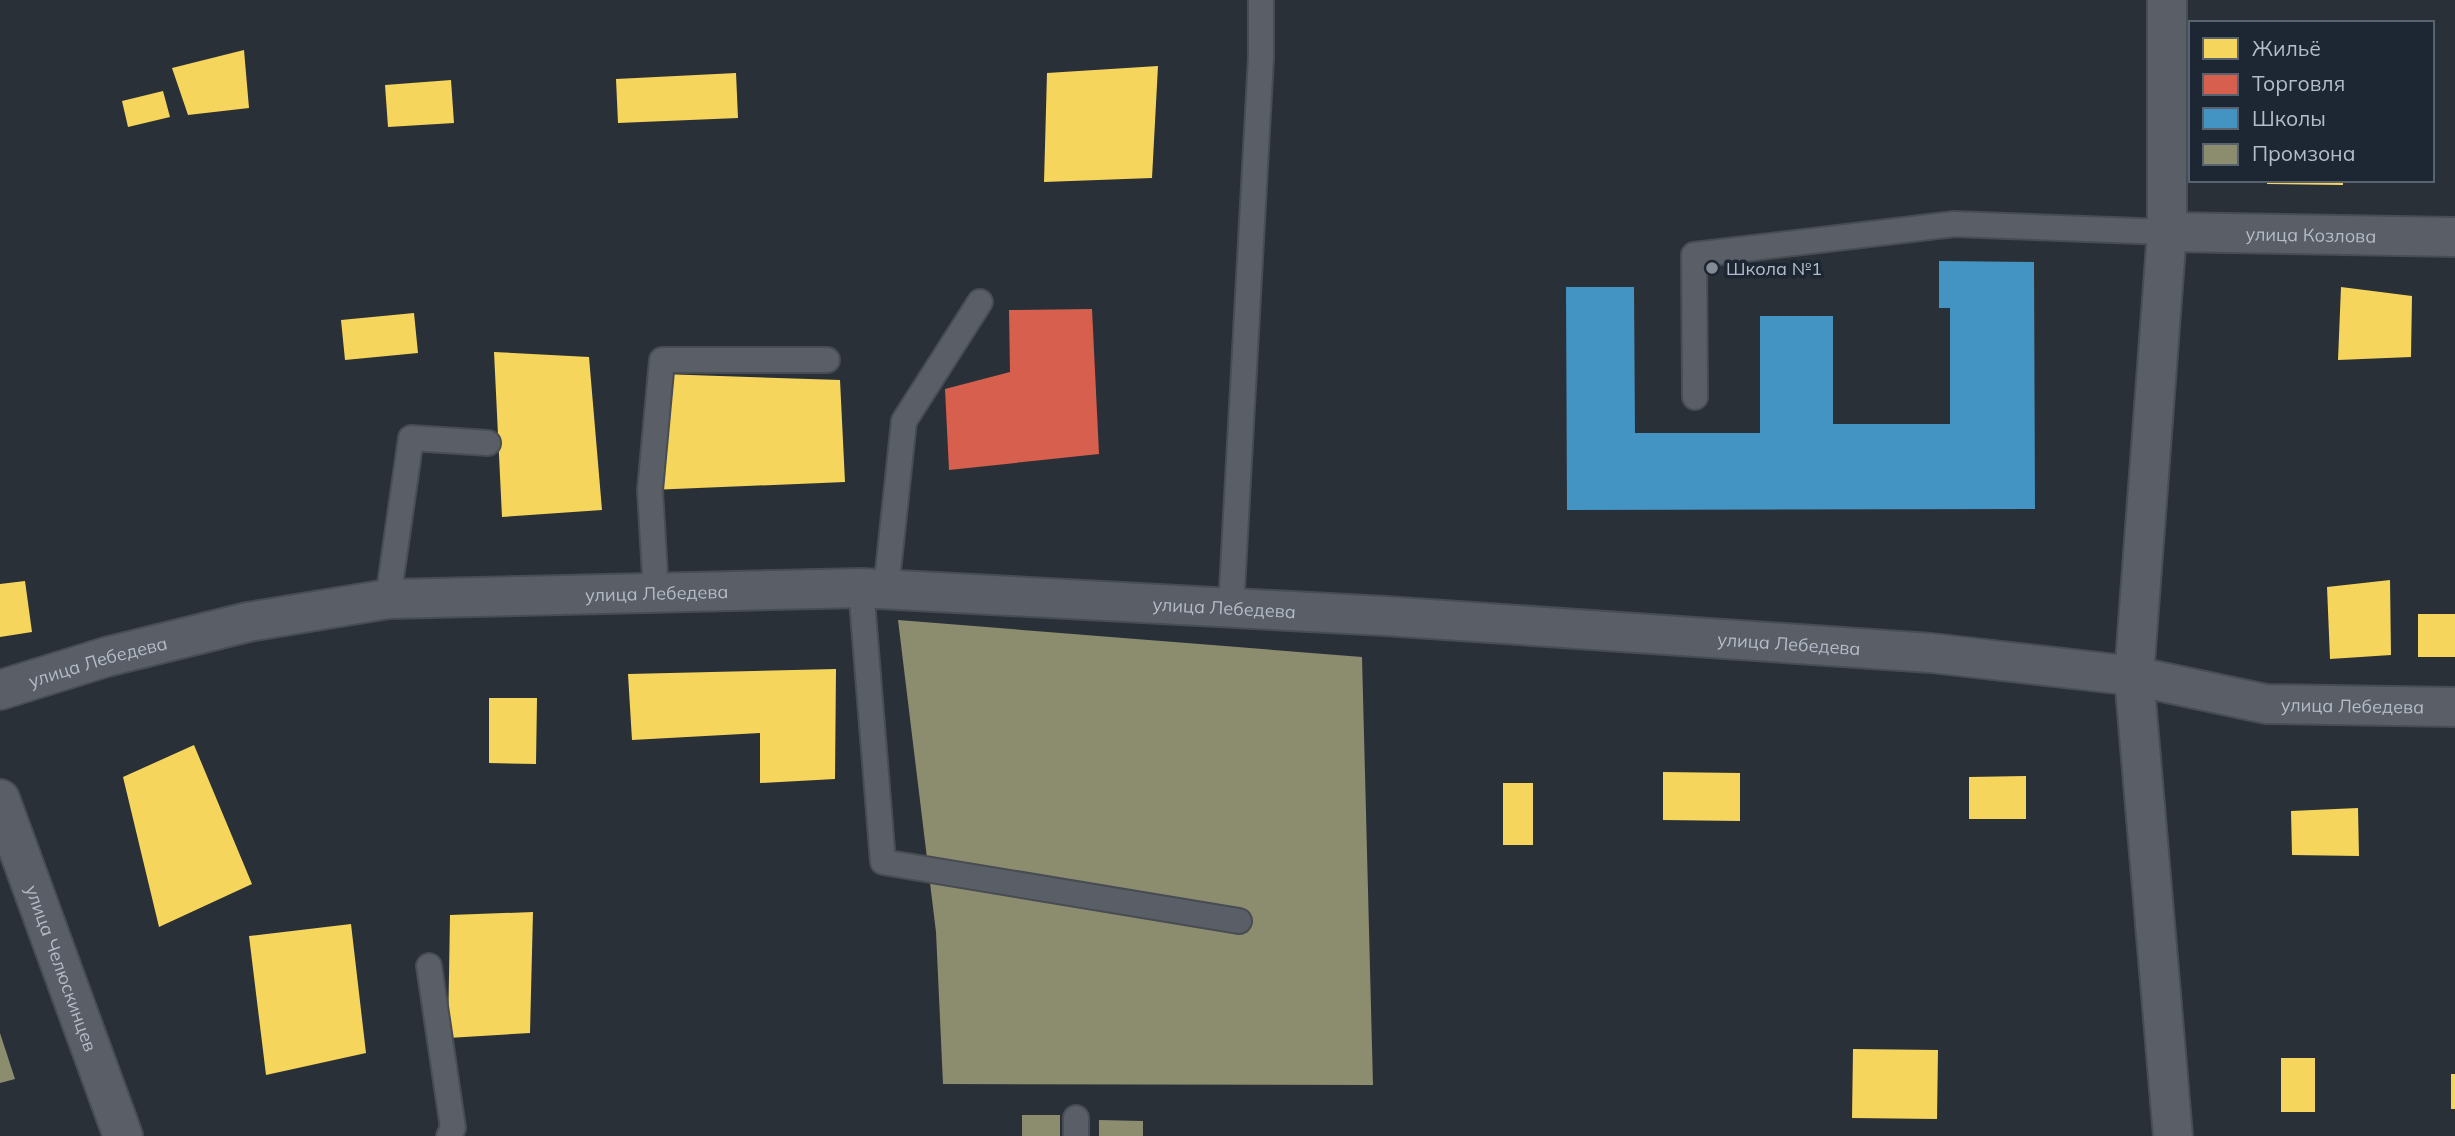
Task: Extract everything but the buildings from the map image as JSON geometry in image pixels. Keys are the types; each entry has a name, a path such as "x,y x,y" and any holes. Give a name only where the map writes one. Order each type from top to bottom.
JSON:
{"street":[{"path":"2167,0 2167,232 2134,676 2173,1136"},
{"name":"улица Козлова","path":"2167,232 2455,237"},
{"name":"улица Лебедева","path":"0,690 106,657 248,622 388,599 874,589 1231,608 1931,653 2134,676 2266,704 2455,707"},
{"name":"улица Челюскинцев","path":"0,800 123,1136"}],"lane":[{"path":"1231,608 1261,57 1261,0"},
{"path":"1695,397 1694,255 1954,224 2167,232"},
{"path":"980,302 904,421 874,589 883,862 1239,921"},
{"path":"656,593 650,490 662,360 827,360"},
{"path":"388,599 411,438 488,443"},
{"path":"429,966 453,1128 449,1136"}],"place":[{"name":"Школа №1","path":"1712,268"}]}
